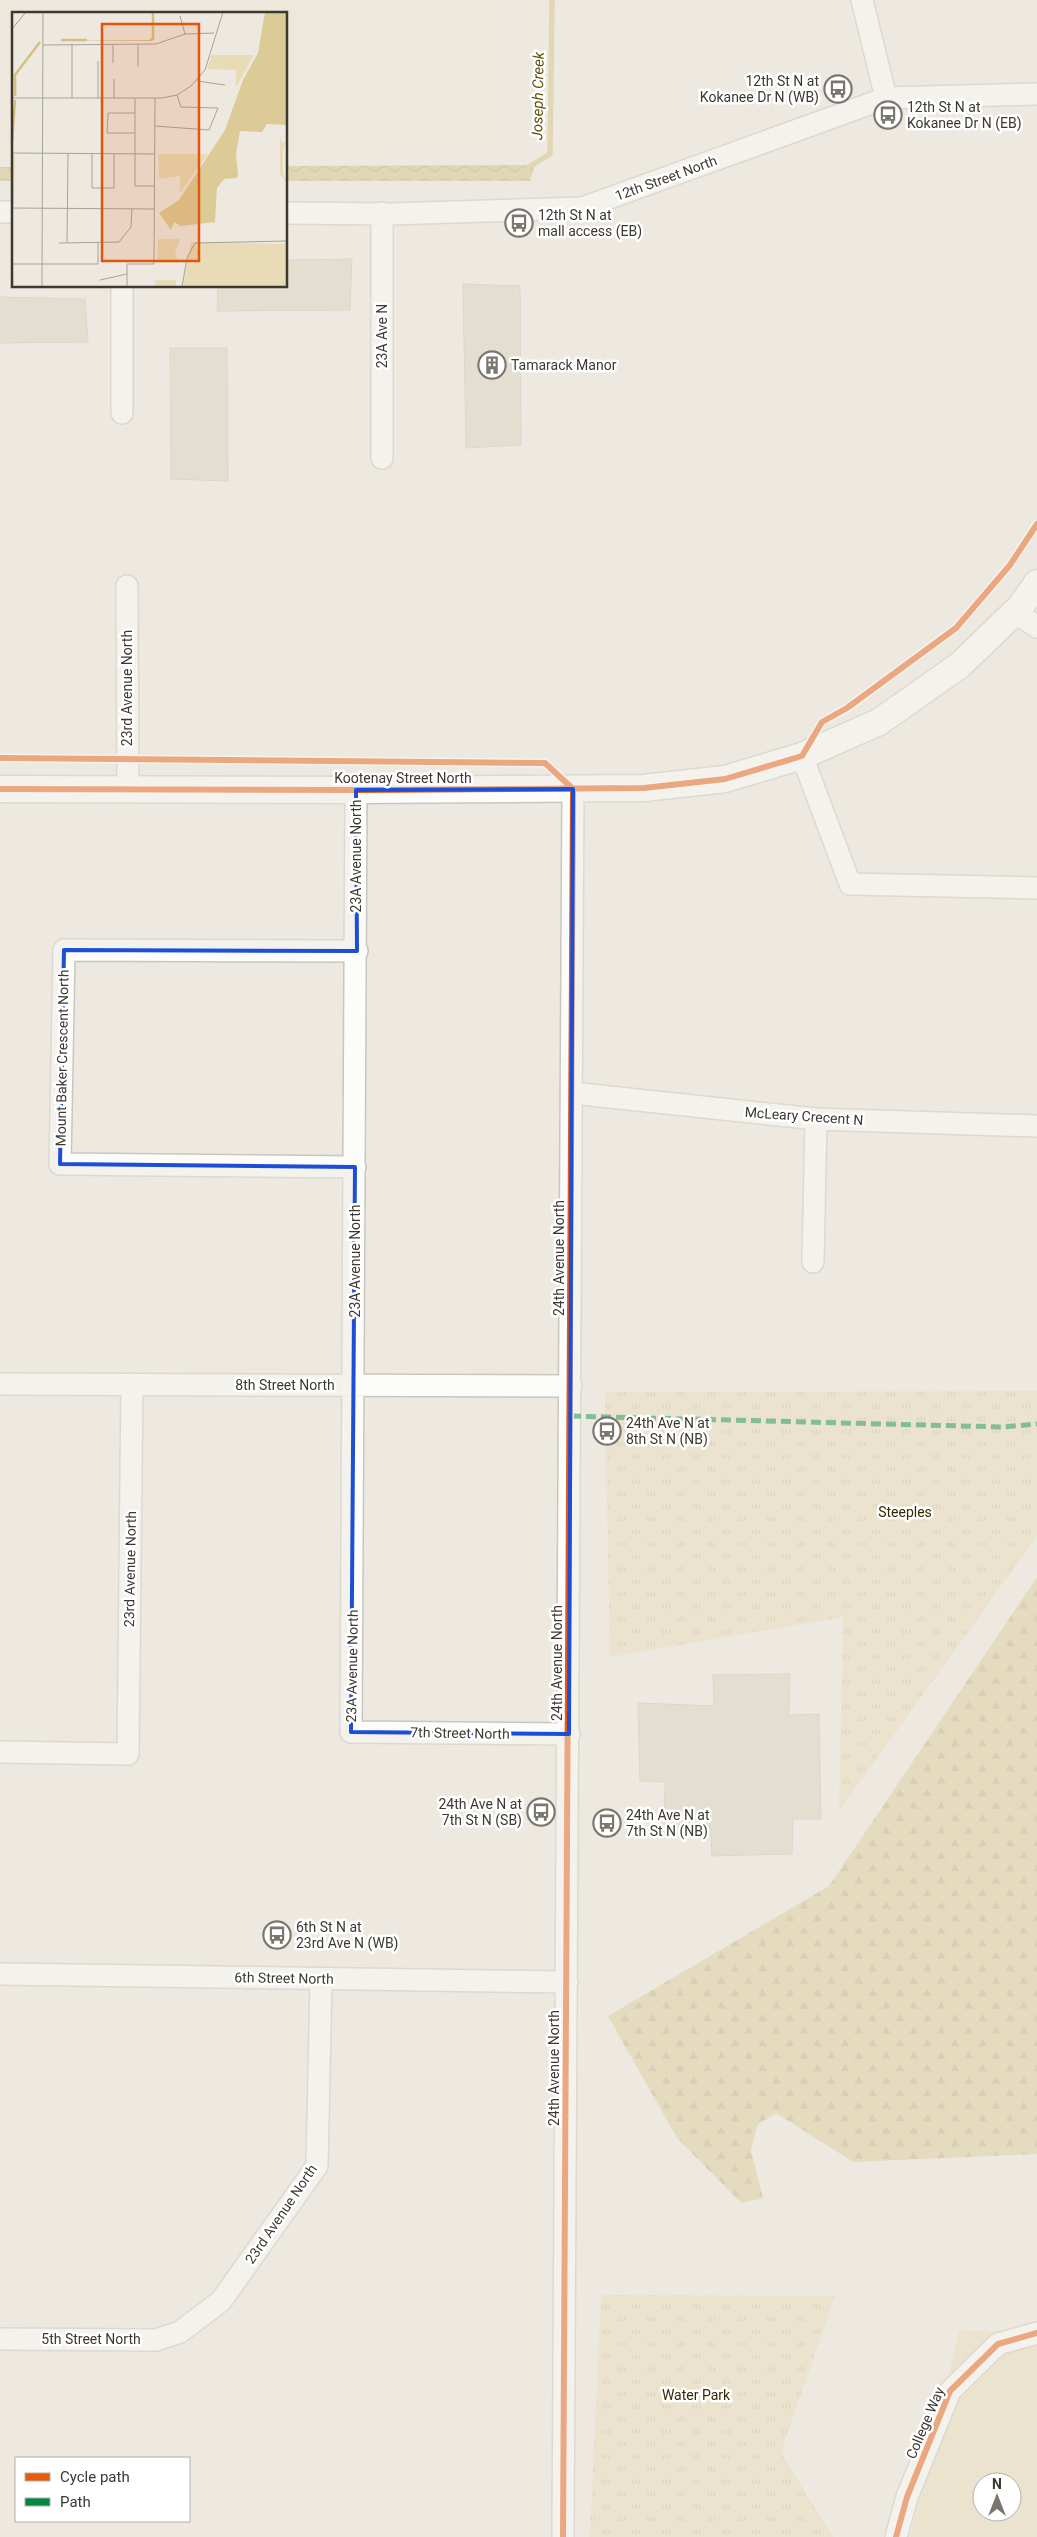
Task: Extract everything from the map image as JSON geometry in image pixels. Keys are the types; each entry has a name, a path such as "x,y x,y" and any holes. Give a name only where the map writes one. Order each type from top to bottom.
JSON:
{"street":[{"path":"862,0 886,98"},
{"name":"12th Street North","path":"288,212 382,213 582,208 886,98 1037,94"},
{"name":"23A Ave N","path":"382,213 382,458"},
{"path":"122,288 122,413"},
{"name":"Kootenay Street North","path":"0,789 573,789 644,788 725,779 802,756 879,722 960,665 1015,612 1037,583"},
{"name":"23rd Avenue North","path":"126,586 128,790"},
{"path":"1015,612 1037,628"},
{"path":"802,756 850,884 1037,888"},
{"name":"24th Avenue North","path":"564,2537 573,789"},
{"name":"23A Avenue North","path":"351,1732 356,1167 356,790"},
{"name":"Mount Baker Crescent North","path":"356,1167 60,1164 64,950 357,951"},
{"name":"McLeary Crecent N","path":"572,1093 816,1119 1037,1126"},
{"path":"814,1262 816,1119"},
{"name":"8th Street North","path":"0,1384 571,1386"},
{"name":"23rd Avenue North","path":"0,1752 128,1754 132,1384"},
{"name":"7th Street North","path":"351,1732 569,1734"},
{"name":"6th Street North","path":"0,1974 567,1982"},
{"name":"23rd Avenue North","path":"180,2332 221,2301 317,2166 320,1979"},
{"name":"5th Street North","path":"0,2339 156,2340 180,2332"},
{"name":"College Way","path":"896,2537 907,2497 950,2391 998,2344 1037,2333"}],"highlighted area":[{"path":"573,789 569,1734 351,1732 355,1167 60,1164 64,950 357,951 356,790"}],"shaded area":[{"path":"0,0 500,0 502,155 288,157 288,12 12,12 12,158 0,158"}],"green space":[{"name":"Steeples","path":"1037,1391 1037,1536 839,1811 843,1617 610,1657 605,1392"},
{"path":"1037,1577 1037,2154 853,2162 776,2113 757,2125 751,2151 763,2198 741,2203 677,2138 608,2016 829,1886"},
{"name":"Water Park","path":"601,2295 835,2296 781,2453 833,2537 590,2537"},
{"path":"959,2330 1037,2332 1037,2537 910,2537"}],"water":[{"path":"535,165 530,181 288,181 288,166"},
{"path":"0,167 12,167 12,181 0,181"}],"building":[{"path":"352,259 350,310 217,311 218,288 288,288 288,260"},
{"name":"Tamarack Manor","path":"463,284 520,286 521,445 466,448"},
{"path":"0,297 85,299 88,342 0,343"},
{"path":"170,348 227,348 228,481 171,479"},
{"path":"790,1674 789,1715 819,1714 821,1819 793,1819 792,1854 712,1856 711,1834 664,1835 665,1782 640,1781 638,1703 714,1706 713,1675"}],"waterway":[{"name":"Joseph Creek","path":"529,167 550,154 552,0"}],"marked path":[{"path":"571,1416 1002,1427 1037,1424"}],"cycle path":[{"path":"0,789 356,790 644,788 725,779 802,756 822,722 847,708 956,628 1010,565 1037,524"},
{"path":"0,758 545,763 573,789"},
{"path":"563,2537 573,789"},
{"path":"896,2537 907,2497 950,2391 998,2344 1037,2333"}],"place":[{"name":"12th St N at Kokanee Dr N (WB)","path":"838,89"},
{"name":"12th St N at Kokanee Dr N (EB)","path":"888,115"},
{"name":"12th St N at mall access (EB)","path":"519,223"},
{"name":"Tamarack Manor","path":"492,365"},
{"name":"24th Ave N at 8th St N (NB)","path":"607,1431"},
{"name":"24th Ave N at 7th St N (SB)","path":"541,1812"},
{"name":"24th Ave N at 7th St N (NB)","path":"607,1823"},
{"name":"6th St N at 23rd Ave N (WB)","path":"277,1935"}]}
